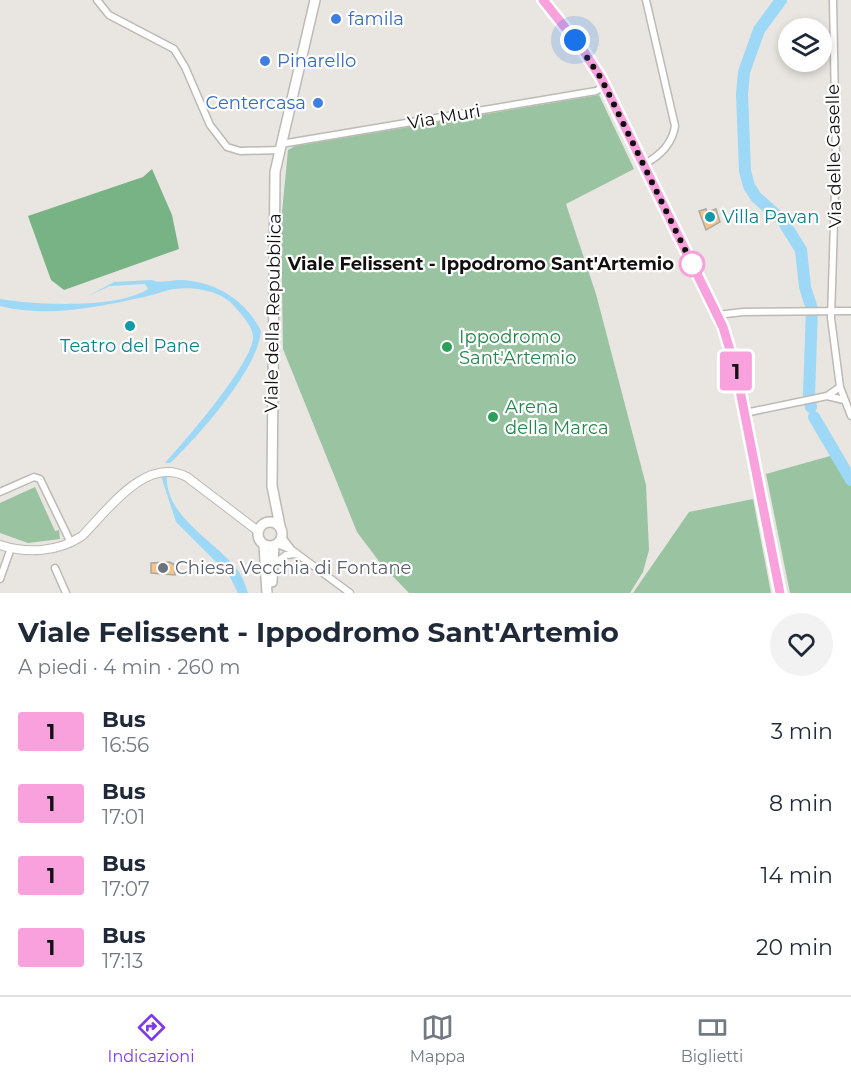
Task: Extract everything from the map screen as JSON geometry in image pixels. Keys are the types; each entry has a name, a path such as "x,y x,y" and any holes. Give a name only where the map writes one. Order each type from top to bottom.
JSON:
{"main road":[{"name":"Viale della Repubblica","path":"269,593 274,543 280,526 272,486 275,172 315,0"},
{"path":"543,0 583,50 605,86 717,315 732,353 780,593"},
{"name":"Viale della Repubblica","path":"272,486 259,539 274,543"},
{"path":"262,526 280,526"},
{"name":"Viale della Repubblica","path":"269,593 274,543"}],"street":[{"name":"Via Muri","path":"97,0 109,15 174,49 185,67 210,124 226,147 240,151 281,147 596,91 605,86"},
{"path":"644,164 664,150 674,135 675,126 646,0"},
{"name":"Via delle Caselle","path":"832,0 836,159 831,312 840,387 851,416"},
{"path":"717,315 743,312 851,311"},
{"path":"745,413 827,396 840,387"},
{"path":"827,396 844,400"},
{"path":"0,544 26,552 70,543 82,536 142,478 160,471 171,470 187,477 249,522 262,526"},
{"path":"0,492 34,477 40,479 70,543"},
{"path":"274,543 294,552 350,593"},
{"path":"0,579 11,548"},
{"path":"272,567 281,557 294,552"},
{"path":"55,567 66,593"}],"green space":[{"name":"Ippodromo Sant'Artemio","path":"599,95 634,169 566,204 596,294 646,485 649,550 643,572 630,593 409,593 381,564 357,532 283,349 281,223 288,150 295,146"},
{"path":"152,169 172,215 179,249 64,290 51,280 28,216 143,177"},
{"path":"830,456 851,485 851,593 790,593 766,474"},
{"path":"35,487 55,531 59,530 60,539 28,543 0,533 0,503"},
{"path":"753,499 771,593 633,593 689,512"}],"water":[{"path":"152,280 158,282 193,281 216,288 237,301 261,331 257,347 238,383 196,437 170,463 165,463 216,402 242,365 250,349 253,337 251,329 229,301 215,293 182,288 72,310 36,311 0,306 0,299 54,304 117,300 148,289 145,284 110,286 88,296 114,282"},
{"path":"167,475 168,490 182,515 236,568 248,593 238,593 229,575 176,522 161,476"}],"building":[{"name":"Villa Pavan","path":"706,209 707,212 716,209 720,222 706,230 699,211"},
{"name":"Chiesa Vecchia di Fontane","path":"151,563 174,564 175,575 151,573"}],"waterway":[{"path":"781,0 759,30 744,72 742,94 745,171 749,186 756,197 783,221 801,250 805,287 812,309 809,394 811,407"},
{"path":"814,417 851,480"}],"bus line":[{"name":"1","path":"543,0 583,50 601,78 723,327 736,370 780,593"}],"place":[{"name":"famila","path":"336,19"},
{"name":"Pinarello","path":"265,61"},
{"name":"Centercasa","path":"318,103"},
{"name":"Villa Pavan","path":"710,217"},
{"name":"Viale Felissent - Ippodromo Sant'Artemio","path":"692,264"},
{"name":"Teatro del Pane","path":"130,326"},
{"name":"Ippodromo Sant'Artemio","path":"447,347"},
{"name":"Arena della Marca","path":"493,417"},
{"name":"Chiesa Vecchia di Fontane","path":"163,568"}],"route":[{"path":"575,40 601,78 692,264"}]}
